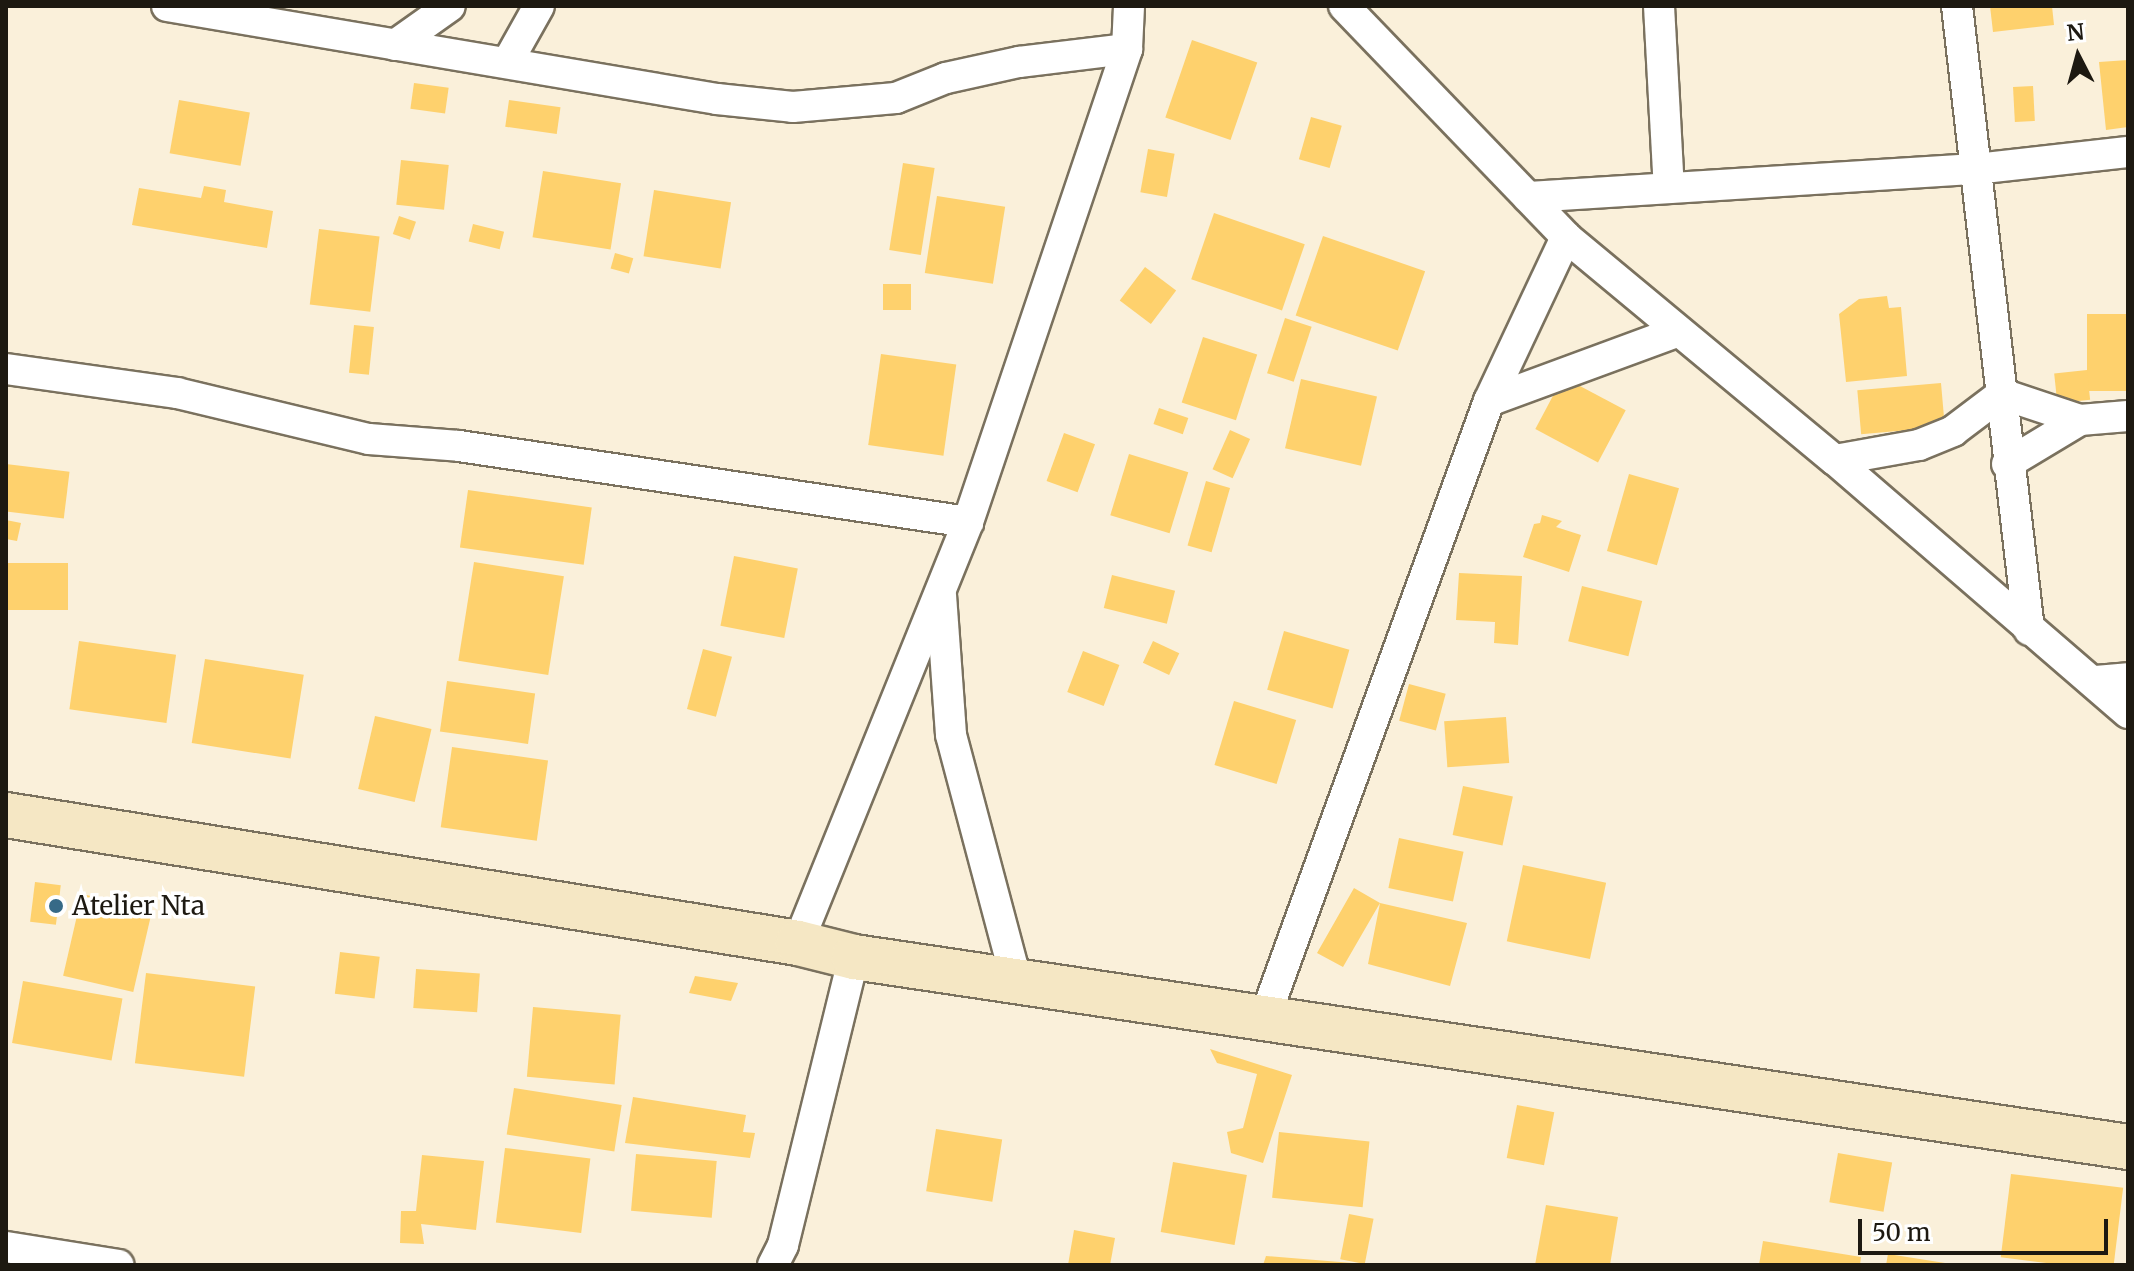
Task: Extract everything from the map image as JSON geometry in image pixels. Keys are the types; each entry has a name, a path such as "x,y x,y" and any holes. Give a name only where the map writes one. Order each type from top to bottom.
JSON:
{"main road":[{"path":"6,815 798,943 854,957 2128,1147"}],"street":[{"path":"167,6 793,107 896,98 946,78 1019,62 1127,49"},
{"path":"395,45 450,6"},
{"path":"507,63 539,6"},
{"path":"798,943 968,522 1127,49 1129,6"},
{"path":"1344,6 1566,237 1835,460 2029,630 2096,681 2128,713"},
{"path":"1659,6 1669,188"},
{"path":"1957,6 2002,394 2007,464 2029,630"},
{"path":"1528,197 1976,169 2128,152"},
{"path":"1265,1017 1489,401 1566,237"},
{"path":"1489,401 1677,332"},
{"path":"6,369 177,393 369,439 459,446 968,522"},
{"path":"2002,394 2080,420 2128,416"},
{"path":"1835,460 1930,440 1953,431 2002,394"},
{"path":"2007,464 2080,420"},
{"path":"940,589 951,735 1016,980"},
{"path":"2096,681 2128,678"},
{"path":"782,1258 854,957"},
{"path":"6,1247 119,1265"}],"building":[{"path":"1990,6 2052,6 2054,25 1993,32"},
{"path":"1192,40 1257,62 1231,140 1165,118"},
{"path":"2128,60 2128,127 2106,130 2099,62"},
{"path":"414,83 449,88 445,114 410,109"},
{"path":"2033,86 2035,121 2015,122 2013,87"},
{"path":"179,100 250,113 241,166 170,153"},
{"path":"509,100 560,107 557,134 505,127"},
{"path":"1311,117 1342,126 1330,168 1299,159"},
{"path":"1148,149 1175,154 1167,197 1140,192"},
{"path":"401,160 449,165 444,210 396,205"},
{"path":"903,163 935,168 921,255 889,250"},
{"path":"543,171 621,183 611,250 533,237"},
{"path":"204,186 226,190 224,202 273,211 267,248 132,225 139,188 201,198"},
{"path":"654,190 731,202 721,268 644,256"},
{"path":"937,196 1005,207 993,284 925,273"},
{"path":"1214,213 1305,244 1282,310 1191,279"},
{"path":"399,216 416,222 410,240 393,234"},
{"path":"473,224 504,232 500,249 469,241"},
{"path":"319,229 380,236 370,312 310,304"},
{"path":"1323,236 1425,271 1398,351 1296,315"},
{"path":"615,253 633,258 629,274 611,268"},
{"path":"1145,267 1176,290 1151,324 1120,301"},
{"path":"883,284 911,284 911,310 883,310"},
{"path":"1887,296 1889,308 1901,307 1907,376 1846,382 1839,314 1859,299"},
{"path":"2087,314 2128,314 2128,391 2087,391"},
{"path":"1285,318 1312,327 1294,382 1267,373"},
{"path":"354,325 374,327 369,375 349,373"},
{"path":"1203,337 1257,355 1236,420 1182,403"},
{"path":"881,354 956,365 943,456 868,445"},
{"path":"2087,370 2090,400 2057,403 2054,373"},
{"path":"1563,377 1626,410 1598,462 1535,429"},
{"path":"1301,379 1377,397 1361,466 1285,448"},
{"path":"1941,383 1945,427 1861,434 1857,390"},
{"path":"1159,408 1188,418 1183,434 1153,424"},
{"path":"1230,430 1250,439 1233,478 1213,469"},
{"path":"1064,433 1095,444 1078,492 1047,481"},
{"path":"1129,454 1188,472 1170,533 1110,515"},
{"path":"6,464 70,472 64,518 6,511"},
{"path":"1629,474 1679,488 1657,565 1607,551"},
{"path":"1206,481 1230,488 1212,552 1188,545"},
{"path":"468,490 592,507 584,565 460,547"},
{"path":"1542,515 1562,521 1556,527 1581,535 1569,572 1523,557 1534,524 1540,523"},
{"path":"6,520 21,523 17,541 6,539"},
{"path":"734,556 798,568 784,638 720,626"},
{"path":"474,562 564,576 548,675 458,661"},
{"path":"6,563 68,563 68,610 6,610"},
{"path":"1459,573 1522,576 1518,645 1494,643 1495,622 1456,620"},
{"path":"1112,575 1175,591 1167,624 1104,608"},
{"path":"1582,586 1642,601 1628,656 1568,641"},
{"path":"1284,631 1349,650 1333,708 1267,690"},
{"path":"79,641 176,655 166,723 69,709"},
{"path":"1153,641 1179,653 1169,675 1143,663"},
{"path":"703,649 732,657 716,717 687,709"},
{"path":"1083,651 1119,665 1104,706 1067,692"},
{"path":"205,659 304,675 290,759 192,743"},
{"path":"447,681 535,693 528,744 440,732"},
{"path":"1409,684 1446,694 1436,731 1399,721"},
{"path":"1234,701 1296,720 1277,784 1214,765"},
{"path":"375,716 432,729 415,802 358,789"},
{"path":"1506,717 1509,763 1447,767 1444,721"},
{"path":"452,747 548,760 537,841 441,827"},
{"path":"1463,786 1513,797 1502,846 1453,835"},
{"path":"1399,838 1464,852 1453,902 1388,888"},
{"path":"1523,865 1606,883 1590,959 1507,941"},
{"path":"35,882 61,885 56,925 30,922"},
{"path":"1354,888 1380,903 1343,967 1317,953"},
{"path":"82,894 152,910 133,992 63,976"},
{"path":"1380,903 1467,923 1450,986 1368,964"},
{"path":"340,952 380,957 375,999 335,994"},
{"path":"416,969 480,973 477,1012 413,1008"},
{"path":"146,973 255,986 244,1077 135,1063"},
{"path":"695,976 738,983 731,1001 689,993"},
{"path":"23,981 122,999 112,1061 12,1043"},
{"path":"533,1007 621,1015 615,1084 527,1077"},
{"path":"1210,1049 1292,1075 1263,1163 1231,1153 1227,1132 1243,1128 1257,1074 1217,1063"},
{"path":"514,1088 622,1105 614,1151 507,1134"},
{"path":"633,1097 746,1115 743,1132 755,1133 750,1158 625,1143"},
{"path":"1517,1105 1554,1112 1544,1165 1507,1158"},
{"path":"936,1129 1002,1139 992,1202 926,1191"},
{"path":"1279,1132 1370,1142 1363,1207 1272,1198"},
{"path":"505,1148 590,1158 581,1233 496,1222"},
{"path":"1838,1153 1892,1163 1883,1212 1829,1202"},
{"path":"636,1154 717,1161 712,1218 631,1211"},
{"path":"422,1155 484,1161 476,1230 421,1224 424,1244 400,1243 401,1211 416,1211"},
{"path":"1173,1162 1247,1175 1235,1245 1161,1232"},
{"path":"2011,1174 2123,1188 2114,1265 2063,1265 2001,1257"},
{"path":"1546,1205 1618,1217 1610,1265 1535,1265"},
{"path":"1349,1214 1374,1219 1365,1264 1340,1259"},
{"path":"1074,1230 1115,1238 1110,1265 1068,1265"},
{"path":"1763,1241 1861,1257 1860,1265 1759,1265"},
{"path":"1888,1254 1945,1263 1886,1265"},
{"path":"1266,1256 1352,1263 1352,1265 1263,1265"}],"place":[{"name":"Atelier Nta","path":"56,906"}]}
